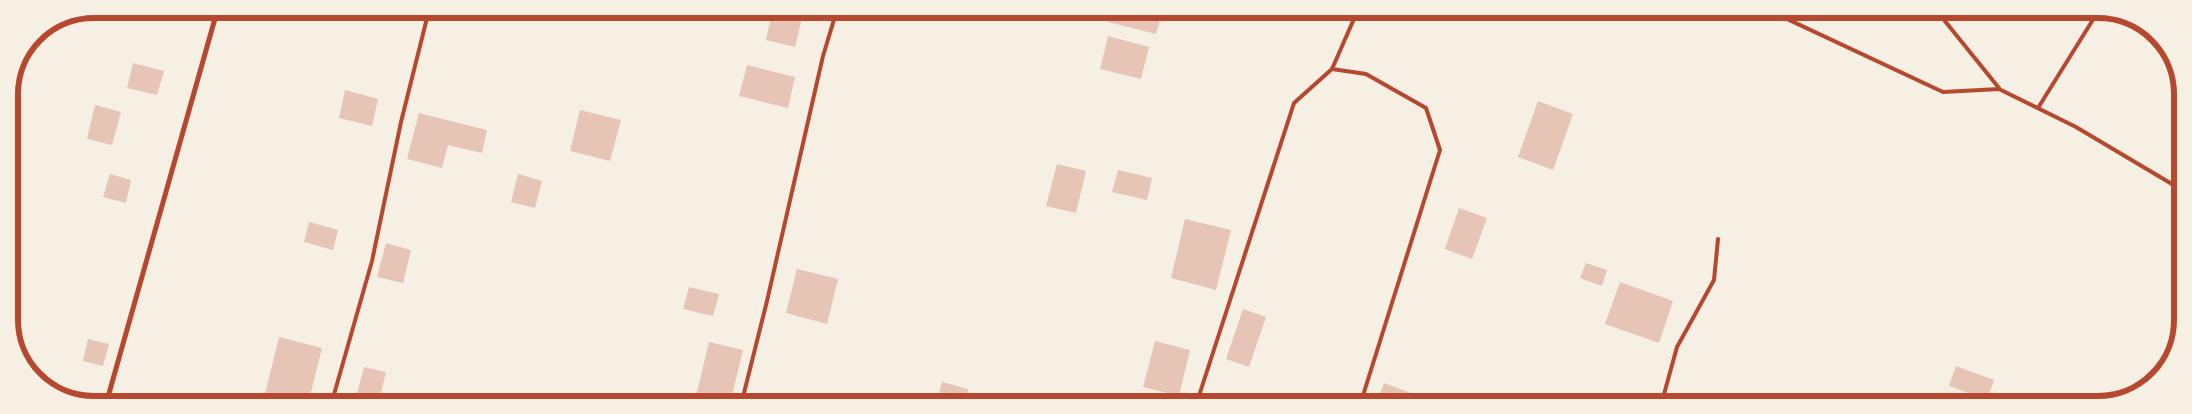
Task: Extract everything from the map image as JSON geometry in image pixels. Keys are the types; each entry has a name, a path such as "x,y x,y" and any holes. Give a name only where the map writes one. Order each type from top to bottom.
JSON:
{"street":[{"path":"108,396 215,18"}],"lane":[{"path":"333,396 372,261 401,122 427,18"},
{"path":"743,396 767,302 823,56 834,18"},
{"path":"1199,396 1294,103 1332,69 1354,18"},
{"path":"1785,18 1943,92 1999,88"},
{"path":"1942,18 1999,88 2076,127 2174,185"},
{"path":"2038,108 2094,18"},
{"path":"1332,69 1366,74 1426,108 1440,150 1363,396"},
{"path":"1663,396 1677,347 1714,280 1718,239"}],"building":[{"path":"771,18 802,18 795,47 766,40"},
{"path":"1109,18 1160,18 1156,34 1108,22"},
{"path":"1108,36 1149,47 1141,79 1100,69"},
{"path":"133,63 164,71 157,95 127,88"},
{"path":"747,65 795,77 788,108 739,96"},
{"path":"345,90 378,99 372,126 339,118"},
{"path":"1538,101 1573,114 1553,170 1518,157"},
{"path":"95,105 121,112 112,145 87,139"},
{"path":"580,110 621,120 610,161 570,151"},
{"path":"419,113 487,130 482,153 448,145 442,168 407,159"},
{"path":"1057,164 1086,171 1076,213 1046,206"},
{"path":"1118,170 1152,178 1147,200 1112,192"},
{"path":"110,174 131,180 126,203 103,197"},
{"path":"518,174 542,181 535,208 511,202"},
{"path":"1459,208 1487,218 1472,259 1445,249"},
{"path":"1185,219 1231,230 1216,290 1171,278"},
{"path":"309,222 338,230 333,250 304,242"},
{"path":"386,243 411,250 403,283 377,277"},
{"path":"1586,263 1607,270 1602,286 1580,278"},
{"path":"797,269 838,279 827,324 786,313"},
{"path":"1620,282 1673,301 1659,343 1605,324"},
{"path":"689,287 719,294 713,316 683,309"},
{"path":"1243,309 1266,317 1249,367 1226,359"},
{"path":"279,337 322,348 310,396 274,396 265,394"},
{"path":"88,339 109,344 103,366 83,361"},
{"path":"1155,341 1190,350 1179,396 1143,387"},
{"path":"709,342 743,350 732,396 696,396"},
{"path":"1956,366 1994,380 1988,396 1976,396 1949,386"},
{"path":"364,367 386,372 380,396 356,396"},
{"path":"942,382 968,389 967,396 938,396"},
{"path":"1384,383 1419,396 1379,396"},
{"path":"763,393 774,396 762,396"}]}
